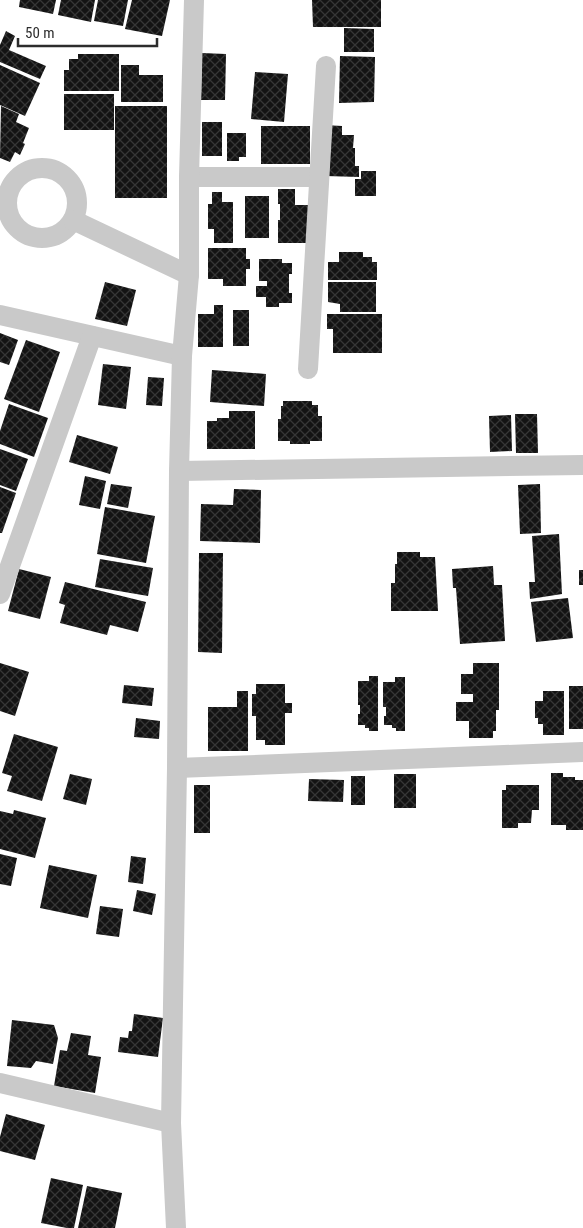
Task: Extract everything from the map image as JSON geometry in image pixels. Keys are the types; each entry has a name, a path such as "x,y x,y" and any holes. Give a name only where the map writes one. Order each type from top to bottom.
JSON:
{"street":[{"path":"176,1228 171,1123 177,768 179,471 182,356 189,275 189,177 194,0"},
{"path":"308,369 326,66"},
{"path":"35,170 50,170 63,175 75,191 77,201 73,220 59,234 40,238 30,236 15,224 10,216 6,185 35,170"},
{"path":"189,177 319,177"},
{"path":"73,220 189,275"},
{"path":"0,315 182,356"},
{"path":"0,594 92,336"},
{"path":"179,471 583,465"},
{"path":"177,768 583,752"},
{"path":"0,1083 171,1123"}],"building":[{"path":"20,0 56,0 53,14 19,7"},
{"path":"61,0 95,0 91,22 58,15"},
{"path":"98,0 128,0 123,26 94,21"},
{"path":"132,0 170,0 162,36 125,29"},
{"path":"312,0 381,0 381,27 313,27"},
{"path":"344,28 374,29 374,52 344,52"},
{"path":"6,31 15,36 9,50 46,66 40,79 0,62 0,45"},
{"path":"202,53 226,54 225,100 201,100"},
{"path":"78,54 119,54 119,91 64,91 64,70 69,70 69,59 78,59"},
{"path":"340,56 375,57 374,102 339,103"},
{"path":"0,65 40,83 25,116 0,105"},
{"path":"121,65 139,65 139,75 163,75 163,102 121,102"},
{"path":"255,72 288,74 284,122 251,119"},
{"path":"64,94 114,94 114,130 64,130"},
{"path":"1,106 19,114 16,122 29,128 20,155 15,152 10,162 0,158"},
{"path":"115,106 167,106 167,198 115,198"},
{"path":"202,122 222,122 222,156 202,156"},
{"path":"325,125 342,126 342,135 354,135 355,166 359,166 359,177 325,176"},
{"path":"261,126 310,126 310,164 261,164"},
{"path":"227,133 246,133 246,157 239,157 239,161 227,161"},
{"path":"361,171 376,171 376,196 355,196 355,179 361,179"},
{"path":"278,189 295,189 295,205 312,205 312,243 278,243 280,204 278,204"},
{"path":"212,192 222,192 222,202 233,202 233,243 214,243 214,229 208,229 208,204 212,204"},
{"path":"245,196 269,196 269,238 245,238"},
{"path":"208,248 246,248 246,259 250,259 250,269 246,269 246,286 223,286 223,279 208,279"},
{"path":"339,252 363,252 363,257 372,257 372,262 377,262 377,280 328,280 328,262 339,262"},
{"path":"259,259 282,259 282,263 292,263 292,274 289,274 289,293 292,293 292,303 279,303 279,307 266,307 266,297 256,297 256,286 267,286 267,281 259,281"},
{"path":"105,282 136,290 127,326 95,319"},
{"path":"328,282 376,282 376,312 340,312 340,304 328,302"},
{"path":"214,305 223,305 223,347 198,347 198,314 214,314"},
{"path":"233,310 249,310 249,346 233,346"},
{"path":"327,314 382,314 382,353 333,353 333,329 327,329"},
{"path":"0,333 18,340 9,365 0,362"},
{"path":"26,340 60,352 39,412 4,399"},
{"path":"103,364 131,367 126,409 98,405"},
{"path":"212,370 266,374 264,406 210,402"},
{"path":"148,377 164,378 162,406 146,405"},
{"path":"283,401 312,401 312,405 318,405 318,416 322,416 322,441 310,441 310,444 290,444 290,441 278,441 278,419 281,419"},
{"path":"9,404 48,418 34,457 0,444 0,431"},
{"path":"229,411 255,411 255,449 207,449 207,421 217,421 217,418 229,418"},
{"path":"515,414 537,414 538,453 516,453"},
{"path":"511,415 512,451 490,452 489,416"},
{"path":"77,435 118,447 110,474 69,462"},
{"path":"0,449 28,459 16,491 0,485"},
{"path":"85,476 106,481 100,509 79,505"},
{"path":"111,484 132,487 128,508 107,504"},
{"path":"540,484 541,533 520,534 518,485"},
{"path":"0,487 16,493 2,533 0,533"},
{"path":"234,489 261,490 260,543 200,541 201,504 233,505"},
{"path":"105,507 155,516 146,563 97,554"},
{"path":"559,534 562,594 530,599 529,582 535,582 532,536"},
{"path":"397,552 420,552 420,557 435,557 438,611 391,611 391,583 395,583"},
{"path":"199,553 223,553 222,653 198,652"},
{"path":"100,559 153,568 148,596 95,587"},
{"path":"493,566 494,585 502,585 505,641 460,644 456,588 453,588 452,569"},
{"path":"19,569 51,577 40,619 8,611"},
{"path":"579,570 583,570 583,585 579,585"},
{"path":"65,582 146,602 138,632 110,625 107,635 60,623 65,605 59,603"},
{"path":"568,598 573,638 536,642 531,602"},
{"path":"0,663 29,672 15,716 0,711"},
{"path":"473,663 499,663 499,710 496,710 496,731 493,731 493,738 469,738 469,721 456,721 456,702 473,702 473,694 461,694 461,674 473,674"},
{"path":"369,676 378,676 378,731 369,731 369,728 365,728 365,725 358,725 360,705 358,705 358,681 369,681"},
{"path":"395,677 405,677 405,731 396,731 396,728 392,728 392,725 384,725 386,707 383,707 383,682 395,682"},
{"path":"256,684 285,684 285,703 292,703 292,713 285,713 285,745 265,745 265,740 256,740 256,716 252,716 252,694 256,694"},
{"path":"124,685 154,688 152,706 122,703"},
{"path":"569,686 583,686 583,729 569,729"},
{"path":"237,691 248,691 248,751 208,751 208,707 237,707"},
{"path":"543,691 564,691 564,735 543,735 543,724 538,724 538,718 535,718 535,701 543,701"},
{"path":"136,718 160,721 159,739 134,737"},
{"path":"14,734 58,747 42,801 7,791 12,776 2,773"},
{"path":"551,773 563,773 563,777 575,777 575,780 583,780 583,830 566,830 566,825 551,825"},
{"path":"70,774 92,779 86,805 63,799"},
{"path":"394,774 416,774 416,808 394,808"},
{"path":"351,776 365,776 365,805 351,805"},
{"path":"309,779 344,780 343,802 308,801"},
{"path":"194,785 210,785 210,833 194,833"},
{"path":"506,785 539,785 539,810 532,810 531,823 518,823 518,828 502,828 502,790 506,790"},
{"path":"14,810 46,818 35,858 0,849 0,811 13,814"},
{"path":"0,854 17,858 11,886 0,884"},
{"path":"131,856 146,858 143,884 128,882"},
{"path":"49,865 97,875 88,918 40,908"},
{"path":"137,890 156,894 152,915 133,911"},
{"path":"100,906 123,909 119,937 96,934"},
{"path":"134,1014 163,1018 158,1057 118,1052 120,1037 128,1038 129,1031 132,1031"},
{"path":"12,1020 54,1025 58,1038 53,1064 36,1061 31,1068 7,1066"},
{"path":"71,1033 91,1036 88,1055 101,1057 95,1093 54,1086 60,1050 67,1051"},
{"path":"6,1114 45,1125 35,1160 0,1151 0,1137"},
{"path":"51,1178 83,1185 74,1228 41,1223"},
{"path":"87,1186 122,1193 115,1228 78,1228"}]}
